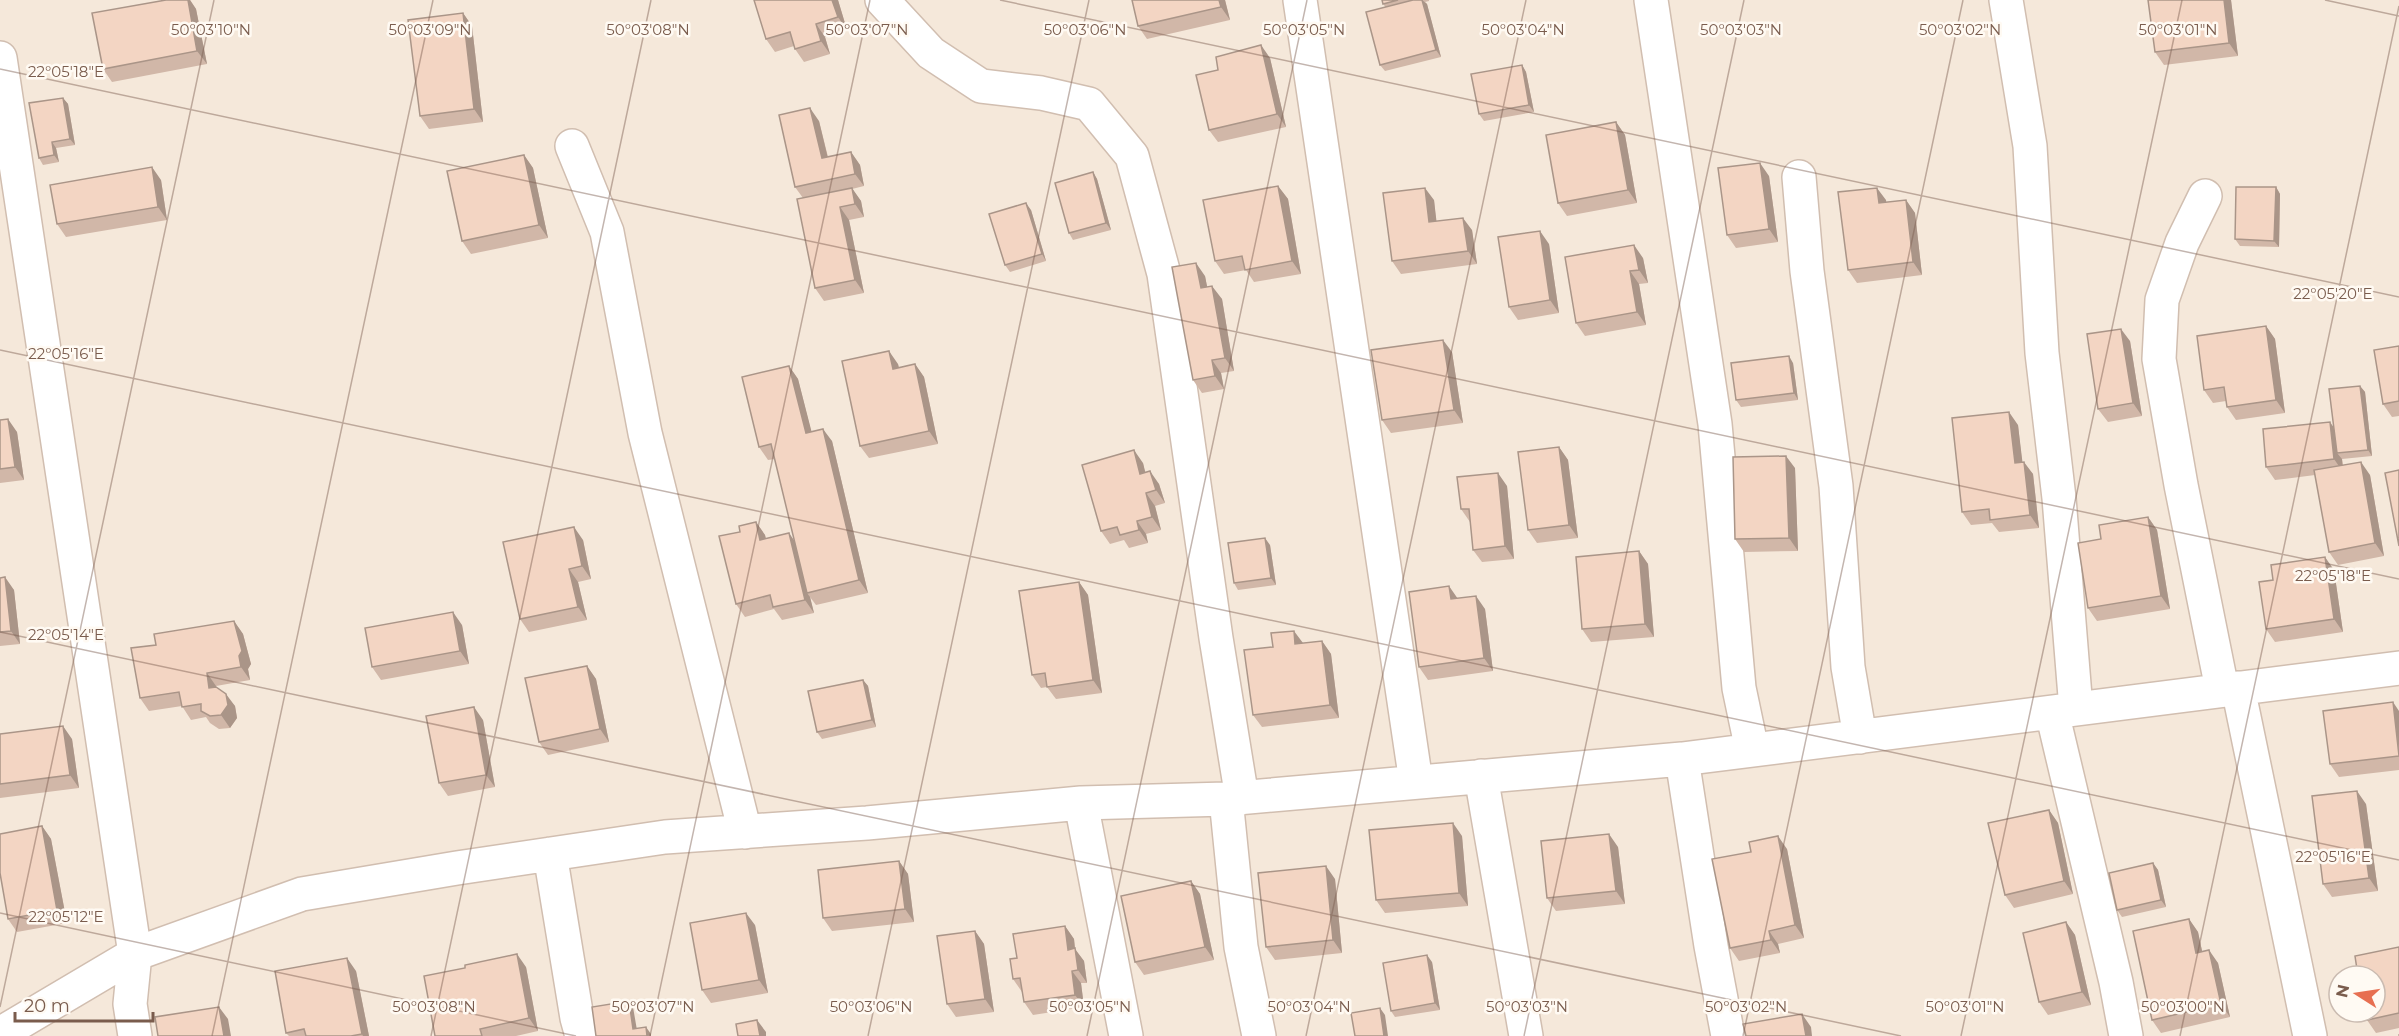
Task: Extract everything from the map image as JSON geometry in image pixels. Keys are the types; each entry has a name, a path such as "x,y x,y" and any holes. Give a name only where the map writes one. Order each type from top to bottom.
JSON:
{"street":[{"path":"882,0 930,54 981,86 1041,93 1089,104 1132,156 1164,274 1215,638 1234,799 1241,947 1259,1036"},
{"path":"1300,0 1382,540 1416,782"},
{"path":"1651,0 1715,424 1739,688 1752,750"},
{"path":"2006,0 2030,146 2042,353 2059,498 2064,710 2126,1036"},
{"path":"0,58 135,954 129,1004 135,1036"},
{"path":"572,146 607,232 645,433 746,832"},
{"path":"1799,177 1807,271 1836,486 1848,667 1860,737"},
{"path":"2205,196 2182,243 2163,300 2159,359 2181,485 2310,1036"},
{"path":"0,1034 135,954 302,894 550,854 665,837 867,823 1081,803 1234,799 1682,759 2399,668"},
{"path":"1682,759 1711,946 1728,1036"},
{"path":"1481,776 1526,1036"},
{"path":"1081,803 1126,1036"},
{"path":"550,854 577,1018 582,1036"}],"shaded area":[{"path":"0,0 2399,0 2399,1036 0,1036"}],"building":[{"path":"166,0 188,0 197,51 103,69 92,13"},
{"path":"754,0 832,0 838,17 816,24 821,41 795,49 790,32 766,39"},
{"path":"1132,0 1219,0 1221,7 1138,26"},
{"path":"1382,0 1398,0 1383,4"},
{"path":"1413,0 1422,0 1436,50 1380,65 1366,12"},
{"path":"2148,0 2224,0 2229,43 2155,52"},
{"path":"463,13 474,109 420,116 408,20"},
{"path":"1261,45 1277,114 1209,130 1196,75 1218,70 1216,57"},
{"path":"1522,65 1529,105 1479,114 1471,74"},
{"path":"63,98 70,139 52,142 54,155 39,158 29,103"},
{"path":"810,108 822,158 851,152 855,174 795,187 779,115"},
{"path":"1616,122 1628,190 1558,203 1546,135"},
{"path":"524,155 539,225 462,241 447,171"},
{"path":"1760,163 1769,229 1727,235 1718,168"},
{"path":"152,167 158,207 57,224 50,185"},
{"path":"1093,172 1106,223 1069,233 1055,183"},
{"path":"1278,186 1292,261 1245,270 1242,256 1215,261 1203,200"},
{"path":"2236,187 2276,187 2274,241 2235,239"},
{"path":"852,188 855,204 840,207 855,280 815,288 797,199"},
{"path":"1425,188 1429,222 1463,218 1468,251 1392,261 1383,193"},
{"path":"1877,188 1879,203 1906,200 1913,262 1848,270 1838,192"},
{"path":"1026,203 1042,254 1005,265 989,214"},
{"path":"1540,231 1550,300 1509,307 1498,237"},
{"path":"1634,245 1639,270 1630,271 1637,312 1576,323 1565,257"},
{"path":"1196,263 1201,288 1212,286 1225,358 1212,360 1215,376 1193,380 1172,267"},
{"path":"2266,326 2276,400 2227,407 2224,387 2204,390 2197,336"},
{"path":"2121,329 2133,403 2098,409 2087,334"},
{"path":"1443,340 1454,410 1382,420 1371,350"},
{"path":"2399,346 2399,401 2383,404 2374,350"},
{"path":"889,351 893,369 915,364 929,431 860,446 842,361"},
{"path":"1789,356 1794,393 1736,400 1731,363"},
{"path":"789,366 806,433 823,429 859,580 807,593 771,444 759,447 742,377"},
{"path":"2360,386 2368,450 2337,453 2329,389"},
{"path":"2009,412 2015,463 2024,462 2030,515 1990,520 1989,509 1962,512 1952,418"},
{"path":"8,419 15,467 0,469 0,420"},
{"path":"2330,422 2334,459 2266,467 2263,429"},
{"path":"1559,447 1569,525 1528,530 1518,452"},
{"path":"1134,450 1140,474 1150,471 1156,490 1146,493 1152,517 1137,521 1139,530 1120,535 1117,527 1101,531 1082,465"},
{"path":"1786,456 1789,538 1735,539 1733,457"},
{"path":"2361,462 2375,543 2329,552 2314,470"},
{"path":"2399,470 2399,546 2385,473"},
{"path":"1498,473 1505,546 1473,550 1469,509 1461,509 1457,477"},
{"path":"2148,517 2161,596 2088,608 2078,543 2101,539 2099,525"},
{"path":"756,522 760,540 789,533 805,600 773,607 770,595 736,604 719,536 740,532 739,526"},
{"path":"574,527 582,566 569,569 578,607 520,619 503,542"},
{"path":"1265,538 1271,578 1234,583 1228,543"},
{"path":"1639,551 1645,624 1582,629 1576,557"},
{"path":"2325,557 2334,619 2266,629 2259,582 2273,580 2271,565"},
{"path":"5,577 11,631 0,632 0,578"},
{"path":"1079,582 1093,680 1047,687 1045,673 1032,675 1019,591"},
{"path":"1449,586 1451,599 1476,596 1484,658 1419,667 1409,592"},
{"path":"453,612 460,651 372,667 365,628"},
{"path":"234,621 242,651 239,656 241,667 207,673 209,688 216,687 226,694 228,705 221,715 210,716 201,711 201,704 182,707 179,692 140,698 131,648 156,645 154,634"},
{"path":"1294,631 1295,644 1322,641 1330,705 1253,715 1244,650 1273,647 1271,633"},
{"path":"587,666 600,729 539,742 525,678"},
{"path":"863,680 872,720 817,732 808,691"},
{"path":"2393,702 2399,756 2330,764 2323,711"},
{"path":"474,707 486,775 439,783 426,716"},
{"path":"63,726 70,775 0,784 0,734"},
{"path":"2357,791 2369,878 2323,884 2312,796"},
{"path":"2049,810 2064,881 2005,895 1988,823"},
{"path":"1453,823 1459,893 1376,900 1369,830"},
{"path":"42,826 57,910 8,919 0,873 0,834"},
{"path":"1609,834 1616,891 1547,898 1541,841"},
{"path":"1778,836 1795,925 1769,931 1771,940 1730,948 1712,859 1751,852 1749,842"},
{"path":"899,861 905,909 823,918 818,870"},
{"path":"2153,863 2161,900 2117,910 2109,873"},
{"path":"1326,866 1333,940 1266,947 1258,873"},
{"path":"1191,881 1205,947 1135,962 1121,896"},
{"path":"746,913 759,980 702,990 690,923"},
{"path":"2189,919 2196,953 2209,950 2221,1004 2152,1020 2133,931"},
{"path":"2066,922 2082,992 2039,1002 2023,933"},
{"path":"1065,926 1068,950 1075,948 1078,970 1072,971 1075,995 1024,1002 1020,978 1013,979 1010,959 1017,958 1013,934"},
{"path":"975,931 985,999 947,1004 937,936"},
{"path":"2399,947 2399,1013 2387,1016 2387,964 2356,964 2355,956"},
{"path":"517,954 529,1018 480,1029 482,1036 435,1036 424,976"},
{"path":"1427,955 1435,1003 1391,1011 1383,963"},
{"path":"347,958 362,1034 306,1036 304,1029 286,1033 275,971"},
{"path":"629,1001 633,1029 646,1027 647,1036 596,1036 592,1007"},
{"path":"219,1007 224,1036 158,1036 155,1017"},
{"path":"1380,1008 1384,1036 1355,1036 1351,1013"},
{"path":"1802,1014 1806,1036 1746,1036 1743,1024"},
{"path":"757,1020 760,1036 738,1036 736,1024"}]}
